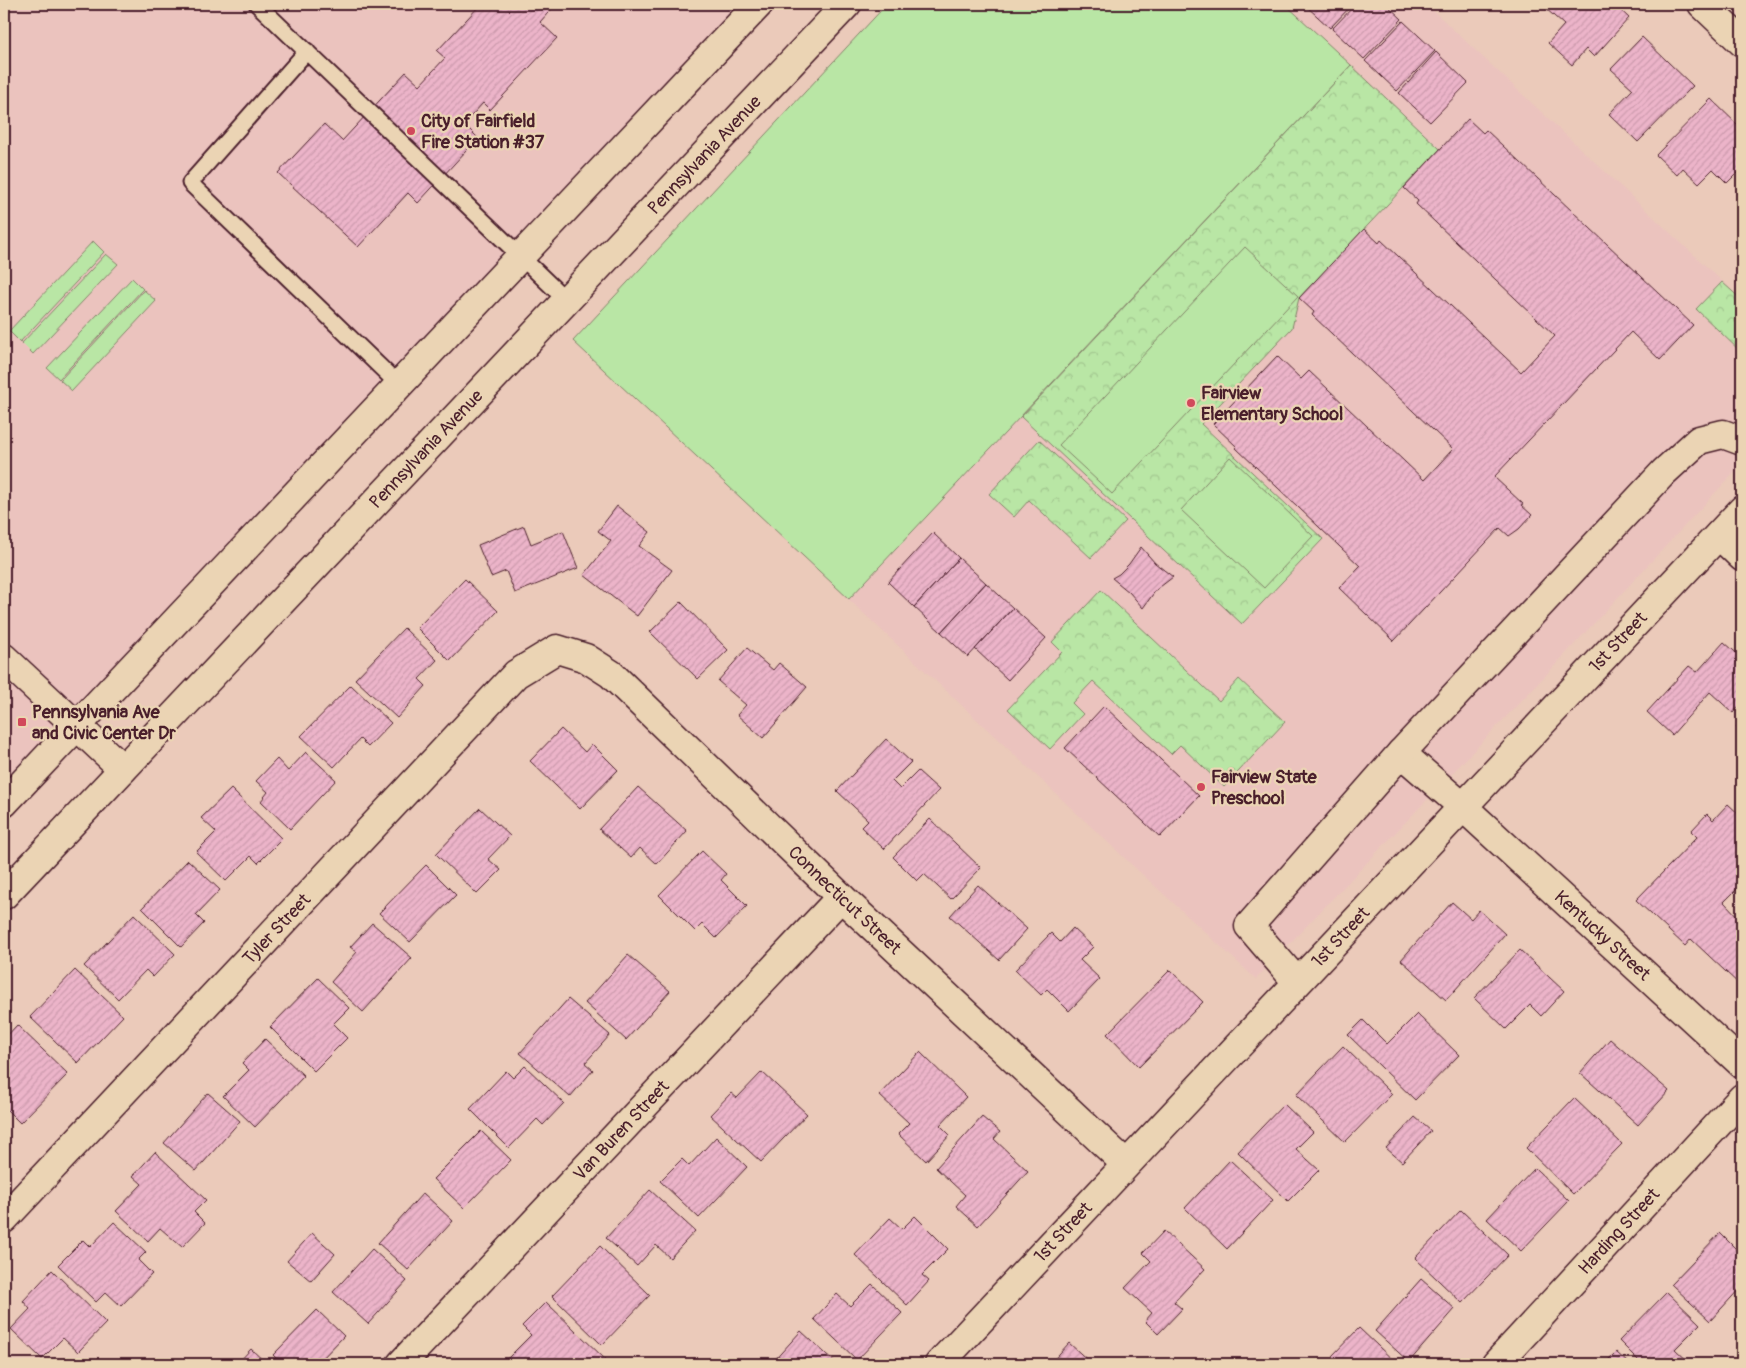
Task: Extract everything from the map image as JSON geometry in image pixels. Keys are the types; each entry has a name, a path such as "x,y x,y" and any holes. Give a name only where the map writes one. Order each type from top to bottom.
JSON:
{"street":[{"path":"4,803 759,4"},
{"path":"1702,4 1742,42"},
{"name":"Pennsylvania Avenue","path":"4,895 844,5"},
{"path":"1297,982 1249,926 1401,753 1664,472 1699,440 1724,434 1742,441"},
{"name":"1st Street","path":"939,1364 1742,510"},
{"path":"1719,535 1742,557"},
{"name":"Connecticut Street","path":"557,649 586,658 611,674 841,897 1126,1164"},
{"name":"Tyler Street","path":"4,1219 516,674 557,649"},
{"path":"4,658 123,769"},
{"name":"Kentucky Street","path":"1401,753 1462,806 1742,1064"},
{"name":"Van Buren Street","path":"401,1364 841,897"},
{"name":"Harding Street","path":"1496,1364 1742,1098"}],"lane":[{"path":"257,4 566,300"},
{"path":"308,51 190,183 399,385"}],"shaded area":[{"path":"4,4 741,4 4,783"},
{"name":"Fairview Elementary School","path":"887,4 1426,4 1742,300 1742,464 1544,677 1256,979 573,341"}],"green space":[{"path":"887,4 1285,4 1351,65 849,599 573,341"},
{"path":"1351,65 1440,149 1299,298 1292,328 1201,424 1323,539 1242,624 1021,417"},
{"path":"93,241 104,252 20,342 9,331"},
{"path":"1245,247 1298,296 1112,494 1059,445"},
{"path":"106,254 118,264 33,354 22,343"},
{"path":"132,278 143,289 59,379 47,368"},
{"path":"1722,282 1742,300 1742,353 1696,309"},
{"path":"144,290 156,301 72,391 60,380"},
{"path":"1039,440 1126,521 1091,558 1029,500 1014,517 989,494"},
{"path":"1230,457 1313,536 1264,588 1181,510"},
{"path":"1101,590 1219,701 1239,679 1285,722 1224,787 1180,745 1171,754 1093,681 1072,703 1083,714 1050,749 1008,709 1062,652 1052,642"}],"building":[{"name":"City of Fairfield Fire Station #37","path":"481,4 554,4 540,22 557,38 490,110 483,103 464,124 478,138 418,203 408,193 358,247 278,173 324,124 342,141 406,72 420,85 445,58 437,51"},
{"path":"1306,4 1353,4 1330,28"},
{"path":"1356,4 1386,4 1402,19 1364,59 1332,29"},
{"path":"1546,4 1614,4 1629,18 1594,57 1586,49 1572,65 1548,43 1564,25 1544,7"},
{"path":"1403,21 1435,51 1397,91 1365,61"},
{"path":"1642,37 1693,86 1638,142 1609,114 1633,89 1611,69"},
{"path":"1436,52 1468,83 1430,122 1399,93"},
{"path":"1711,99 1742,129 1742,168 1727,183 1713,169 1699,183 1683,168 1677,175 1656,155"},
{"path":"1468,119 1483,133 1486,130 1693,325 1660,360 1631,332 1494,477 1532,515 1519,529 1509,536 1500,528 1394,641 1339,588 1360,566 1213,424 1277,356 1301,379 1309,371 1424,480 1453,449 1312,315 1314,312 1299,298 1364,229 1379,243 1381,240 1521,372 1555,336 1416,204 1418,201 1404,188"},
{"path":"1742,199 1742,213 1735,206"},
{"path":"617,506 650,532 639,546 672,570 637,616 584,575 611,541 598,531"},
{"path":"524,526 531,544 563,531 578,568 515,593 506,571 491,577 478,545"},
{"path":"933,533 959,558 914,607 888,582"},
{"path":"1141,547 1155,563 1173,577 1156,590 1143,608 1129,592 1112,578 1129,564"},
{"path":"959,558 986,583 941,632 914,607"},
{"path":"465,579 498,611 450,661 417,628"},
{"path":"986,583 1013,608 968,657 941,632"},
{"path":"681,602 728,650 698,679 650,632"},
{"path":"1013,608 1046,638 1008,680 975,649"},
{"path":"404,628 437,660 419,679 426,686 397,718 355,679"},
{"path":"1724,642 1742,658 1742,703 1733,713 1710,692 1672,735 1647,712 1689,666 1697,672"},
{"path":"747,648 773,670 779,663 807,687 763,738 737,715 746,705 718,681"},
{"path":"351,685 391,723 368,747 360,739 334,767 301,736"},
{"path":"1104,706 1199,796 1160,837 1065,748"},
{"path":"1742,721 1742,733 1736,727"},
{"path":"561,729 585,752 592,744 618,770 580,809 530,761"},
{"path":"886,739 911,762 892,781 900,789 918,771 939,790 884,849 861,827 868,820 837,791"},
{"path":"306,752 336,780 290,829 261,801 268,792 256,781 277,759 288,771"},
{"path":"638,787 687,831 657,864 640,848 631,858 599,829"},
{"path":"231,789 282,839 258,863 251,856 226,881 196,852 216,832 201,818"},
{"path":"1728,804 1742,817 1742,884 1724,902 1742,921 1742,987 1691,939 1685,946 1636,900 1697,837 1691,831 1707,814 1713,820"},
{"path":"480,808 510,836 488,859 501,870 477,894 436,854"},
{"path":"930,819 981,868 951,899 924,874 917,881 893,857"},
{"path":"702,851 726,874 721,880 747,906 716,938 702,924 695,931 659,895"},
{"path":"188,860 220,890 196,915 204,923 181,947 142,908"},
{"path":"426,865 456,895 410,942 379,913"},
{"path":"978,885 1027,929 999,960 950,916"},
{"path":"1452,902 1471,919 1479,910 1505,934 1446,1000 1401,960"},
{"path":"134,914 175,954 153,977 146,970 118,999 84,966"},
{"path":"372,923 412,958 363,1012 331,982 357,952 350,947"},
{"path":"1073,928 1093,947 1080,960 1100,979 1069,1011 1047,989 1041,995 1015,970 1051,933 1060,942"},
{"path":"1520,950 1564,991 1541,1016 1530,1005 1506,1029 1474,998"},
{"path":"628,955 670,991 626,1040 585,1003"},
{"path":"75,970 123,1016 78,1063 30,1017"},
{"path":"1170,970 1203,1002 1139,1067 1107,1034"},
{"path":"318,978 349,1008 333,1024 347,1038 314,1071 270,1027"},
{"path":"568,999 610,1035 585,1063 593,1070 570,1097 520,1053"},
{"path":"1417,1014 1459,1055 1415,1100 1348,1035 1363,1020 1387,1044"},
{"path":"17,1025 68,1074 20,1123 4,1107 4,1039"},
{"path":"265,1039 304,1076 255,1127 223,1096 249,1070 242,1063"},
{"path":"1610,1039 1669,1091 1638,1125 1580,1073"},
{"path":"1343,1046 1392,1094 1345,1142 1296,1095"},
{"path":"920,1052 966,1097 940,1125 950,1135 926,1161 898,1134 909,1123 879,1095"},
{"path":"525,1066 564,1103 543,1125 537,1119 509,1148 470,1109 506,1071 513,1078"},
{"path":"762,1072 807,1114 761,1162 710,1115 731,1093 737,1098"},
{"path":"208,1093 240,1121 196,1171 164,1143"},
{"path":"1574,1098 1622,1144 1573,1194 1526,1148"},
{"path":"1284,1104 1313,1132 1296,1149 1319,1170 1288,1201 1238,1152"},
{"path":"982,1117 1000,1132 994,1139 1028,1171 978,1226 956,1206 965,1195 936,1168"},
{"path":"1415,1117 1431,1131 1402,1162 1386,1148"},
{"path":"481,1131 511,1160 464,1208 433,1179"},
{"path":"716,1137 747,1167 699,1218 660,1181 682,1159 689,1166"},
{"path":"155,1152 206,1200 194,1212 205,1223 182,1247 160,1228 148,1241 116,1211 142,1184 133,1176"},
{"path":"1230,1160 1273,1200 1227,1249 1185,1208"},
{"path":"1535,1168 1569,1201 1521,1251 1487,1219"},
{"path":"650,1190 695,1231 670,1258 656,1245 637,1266 606,1238"},
{"path":"423,1193 453,1221 408,1270 378,1243"},
{"path":"1461,1210 1508,1255 1462,1303 1415,1258"},
{"path":"1742,1213 1742,1227 1735,1220"},
{"path":"915,1216 948,1249 922,1275 929,1281 907,1305 855,1255 890,1218 902,1229"},
{"path":"114,1222 146,1252 138,1260 152,1274 121,1306 106,1292 96,1302 58,1265 83,1240 90,1247"},
{"path":"1164,1231 1205,1269 1174,1302 1182,1309 1158,1334 1145,1321 1152,1313 1125,1288 1151,1261 1143,1253"},
{"path":"312,1233 335,1254 311,1281 287,1261"},
{"path":"1720,1233 1742,1255 1742,1286 1710,1321 1671,1284"},
{"path":"600,1246 650,1295 602,1345 552,1296"},
{"path":"372,1249 407,1281 368,1324 333,1292"},
{"path":"52,1270 106,1323 78,1352 63,1338 42,1359 11,1329 30,1309 23,1301"},
{"path":"1421,1279 1455,1309 1409,1362 1375,1331"},
{"path":"872,1284 902,1313 857,1360 814,1319 837,1294 850,1306"},
{"path":"1667,1292 1700,1324 1675,1349 1691,1364 1642,1364 1619,1341"},
{"path":"546,1302 608,1362 606,1364 511,1364 506,1360 531,1335 522,1326"},
{"path":"317,1310 344,1336 317,1364 282,1364 273,1355"},
{"path":"1359,1328 1397,1364 1341,1364 1332,1356"},
{"path":"801,1331 837,1364 771,1364"},
{"path":"1069,1343 1092,1364 1050,1364"},
{"path":"251,1349 267,1364 237,1364"},
{"path":"1616,1352 1629,1364 1604,1364"},
{"path":"490,1359 495,1364 485,1364"}],"place":[{"name":"City of Fairfield Fire Station #37","path":"411,131"},
{"name":"Fairview Elementary School","path":"1191,403"},
{"name":"Pennsylvania Ave and Civic Center Dr","path":"22,722"},
{"name":"Fairview State Preschool","path":"1201,787"}]}
